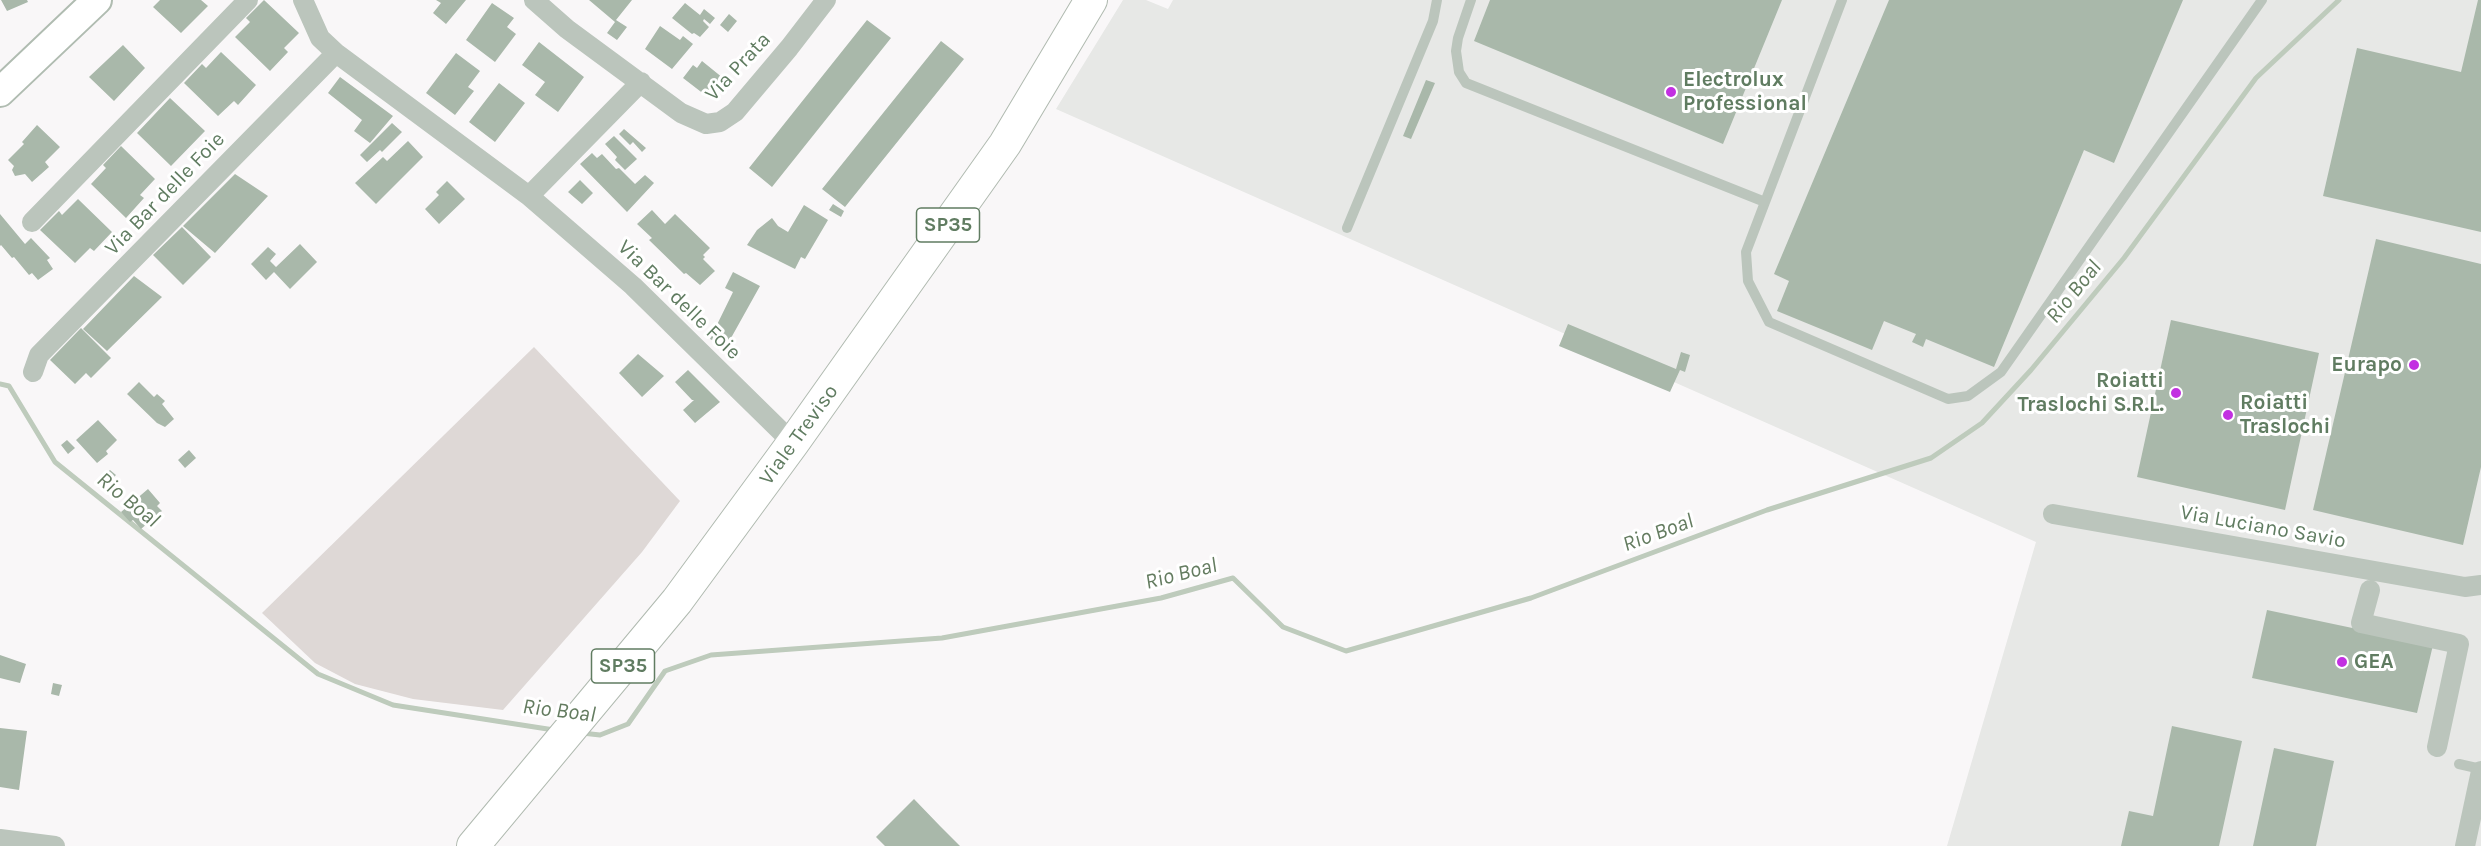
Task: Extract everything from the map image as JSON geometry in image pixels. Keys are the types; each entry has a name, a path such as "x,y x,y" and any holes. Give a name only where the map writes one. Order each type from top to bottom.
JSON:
{"main road":[{"name":"Viale Treviso","path":"473,846 677,601 793,443 1005,144 1091,0"}],"street":[{"path":"0,92 97,0"},
{"path":"32,222 248,0"},
{"name":"Via Bar delle Foie","path":"303,0 320,38 336,53 529,195 633,286 793,443"},
{"name":"Via Prata","path":"534,0 567,29 681,113 706,124 720,122 742,103 826,0"},
{"name":"Via Bar delle Foie","path":"33,372 39,356 336,53"},
{"path":"529,195 641,82"},
{"name":"Via Luciano Savio","path":"2053,514 2476,590"},
{"path":"2370,590 2361,623 2459,644 2437,747"},
{"path":"2465,846 2481,770"},
{"path":"0,839 54,846"}],"lane":[{"path":"1347,228 1433,21 1437,0"},
{"path":"1471,0 1456,51 1459,72 1466,83 1765,202"},
{"path":"1842,0 1746,252 1748,280 1769,322 1948,399 1968,396 2001,372 2262,0"},
{"path":"2459,764 2481,770"}],"shaded area":[{"path":"1123,0 1146,0 1168,9 1173,0 2481,0 2481,846 1947,846 2036,542 1056,109"},
{"path":"534,347 680,501 642,552 503,710 413,699 355,684 315,663 262,613"}],"building":[{"path":"1,0 27,0 28,2 7,11"},
{"path":"160,0 201,0 208,6 181,33 153,7"},
{"path":"264,0 299,33 284,48 288,52 270,71 235,37 250,22 246,18"},
{"path":"436,0 466,0 446,24 433,13 441,3"},
{"path":"589,0 632,0 616,20 627,27 617,40 607,33 615,22"},
{"name":"Electrolux Professional","path":"1490,0 1782,0 1723,144 1474,41"},
{"path":"1889,0 2183,0 2114,163 2084,150 1994,367 1926,339 1923,347 1912,342 1916,334 1884,321 1872,350 1777,311 1789,281 1774,274"},
{"path":"2478,0 2481,0 2481,232 2323,196 2357,48 2461,72"},
{"path":"492,3 514,18 507,27 516,34 495,62 466,40"},
{"path":"685,3 700,15 704,9 715,18 710,24 704,19 703,21 709,27 700,37 692,34 672,18"},
{"path":"729,14 737,21 728,32 720,25"},
{"path":"867,20 891,38 772,187 749,168"},
{"path":"660,26 680,40 683,36 693,44 672,69 645,49"},
{"path":"941,41 964,59 845,207 822,189"},
{"path":"539,42 584,77 558,112 535,95 545,82 522,65"},
{"path":"123,45 145,68 114,101 89,77"},
{"path":"221,52 256,85 238,105 234,101 218,116 184,83 202,64 206,68"},
{"path":"456,53 480,71 468,87 474,91 455,115 426,93"},
{"path":"702,61 723,78 709,98 683,78 693,65 697,68"},
{"path":"340,77 393,116 370,143 354,131 362,120 328,93"},
{"path":"1426,80 1435,83 1411,139 1403,136"},
{"path":"499,83 525,103 495,142 469,122"},
{"path":"170,98 205,131 171,166 137,133"},
{"path":"392,123 402,132 382,152 380,150 367,162 360,155"},
{"path":"37,125 60,147 45,162 49,167 32,182 25,174 15,176 12,170 14,166 8,160 24,144 22,142"},
{"path":"624,129 646,148 642,152 633,142 630,145 619,134"},
{"path":"614,136 637,159 625,170 615,160 617,157 605,144"},
{"path":"408,141 423,157 376,204 355,183 383,157 387,161"},
{"path":"121,146 155,179 140,195 144,198 126,218 91,184 106,168 103,165"},
{"path":"592,153 597,158 602,154 635,184 645,175 654,183 627,212 580,164"},
{"path":"235,174 268,196 215,253 183,226"},
{"path":"580,180 593,193 582,204 568,192"},
{"path":"447,181 465,199 439,224 425,209 439,195 436,192"},
{"path":"78,199 112,232 94,251 90,248 75,263 40,230 59,211 62,215"},
{"path":"833,204 844,211 841,217 829,210"},
{"path":"804,205 828,220 805,259 801,257 795,269 747,245 757,230 772,218 778,226 788,232"},
{"path":"652,210 665,224 675,214 710,248 703,255 705,257 703,259 715,271 700,285 686,273 684,274 649,240 652,238 637,224"},
{"path":"0,214 25,244 31,238 50,258 47,260 53,269 38,280 32,273 29,275 14,257 12,258 0,246"},
{"path":"182,227 211,257 183,285 153,255"},
{"name":"Eurapo","path":"2376,239 2481,264 2481,467 2463,545 2313,510"},
{"path":"300,244 317,262 290,289 274,272 266,280 251,264 268,247 276,254 270,261 276,267"},
{"path":"733,272 760,286 726,347 710,339 733,292 725,288"},
{"path":"134,276 162,297 107,351 83,329"},
{"name":"Roiatti Traslochi","path":"2171,320 2319,353 2285,510 2137,477"},
{"path":"1568,324 1676,369 1681,352 1690,355 1685,372 1680,370 1670,392 1559,346"},
{"path":"81,328 111,358 91,378 86,373 75,384 50,360"},
{"path":"638,354 664,376 642,397 619,373"},
{"path":"688,370 720,402 695,423 683,410 694,400 675,382"},
{"path":"139,382 154,397 157,394 165,401 162,404 174,419 165,427 157,423 127,394"},
{"path":"98,420 117,440 106,451 108,454 97,463 76,440"},
{"path":"67,440 75,448 68,454 61,445"},
{"path":"189,450 196,458 185,468 178,460"},
{"path":"110,470 116,475 107,484 101,478"},
{"path":"148,489 160,503 157,506 162,511 141,529 121,512"},
{"name":"GEA","path":"2267,610 2433,645 2417,713 2252,678"},
{"path":"0,655 26,664 20,683 0,678"},
{"path":"53,683 62,685 59,696 51,694"},
{"path":"2172,726 2242,741 2219,846 2121,846 2129,811 2153,816"},
{"path":"0,728 27,731 19,790 0,787"},
{"path":"2274,748 2334,761 2316,846 2253,846"},
{"path":"914,799 960,846 885,846 876,837"}],"waterway":[{"name":"Rio Boal","path":"582,733 600,735 628,724 665,671 711,655 942,638 1161,598 1233,578 1283,627 1346,651 1531,598 1767,510 1931,458 1982,423 2031,370 2124,258 2256,78 2339,0"},
{"name":"Rio Boal","path":"0,384 9,386 55,462 318,674 393,705 554,730"}],"place":[{"name":"Electrolux Professional","path":"1671,92"},
{"name":"Eurapo","path":"2414,365"},
{"name":"Roiatti Traslochi S.R.L.","path":"2176,393"},
{"name":"Roiatti Traslochi","path":"2228,415"},
{"name":"GEA","path":"2342,662"}]}
